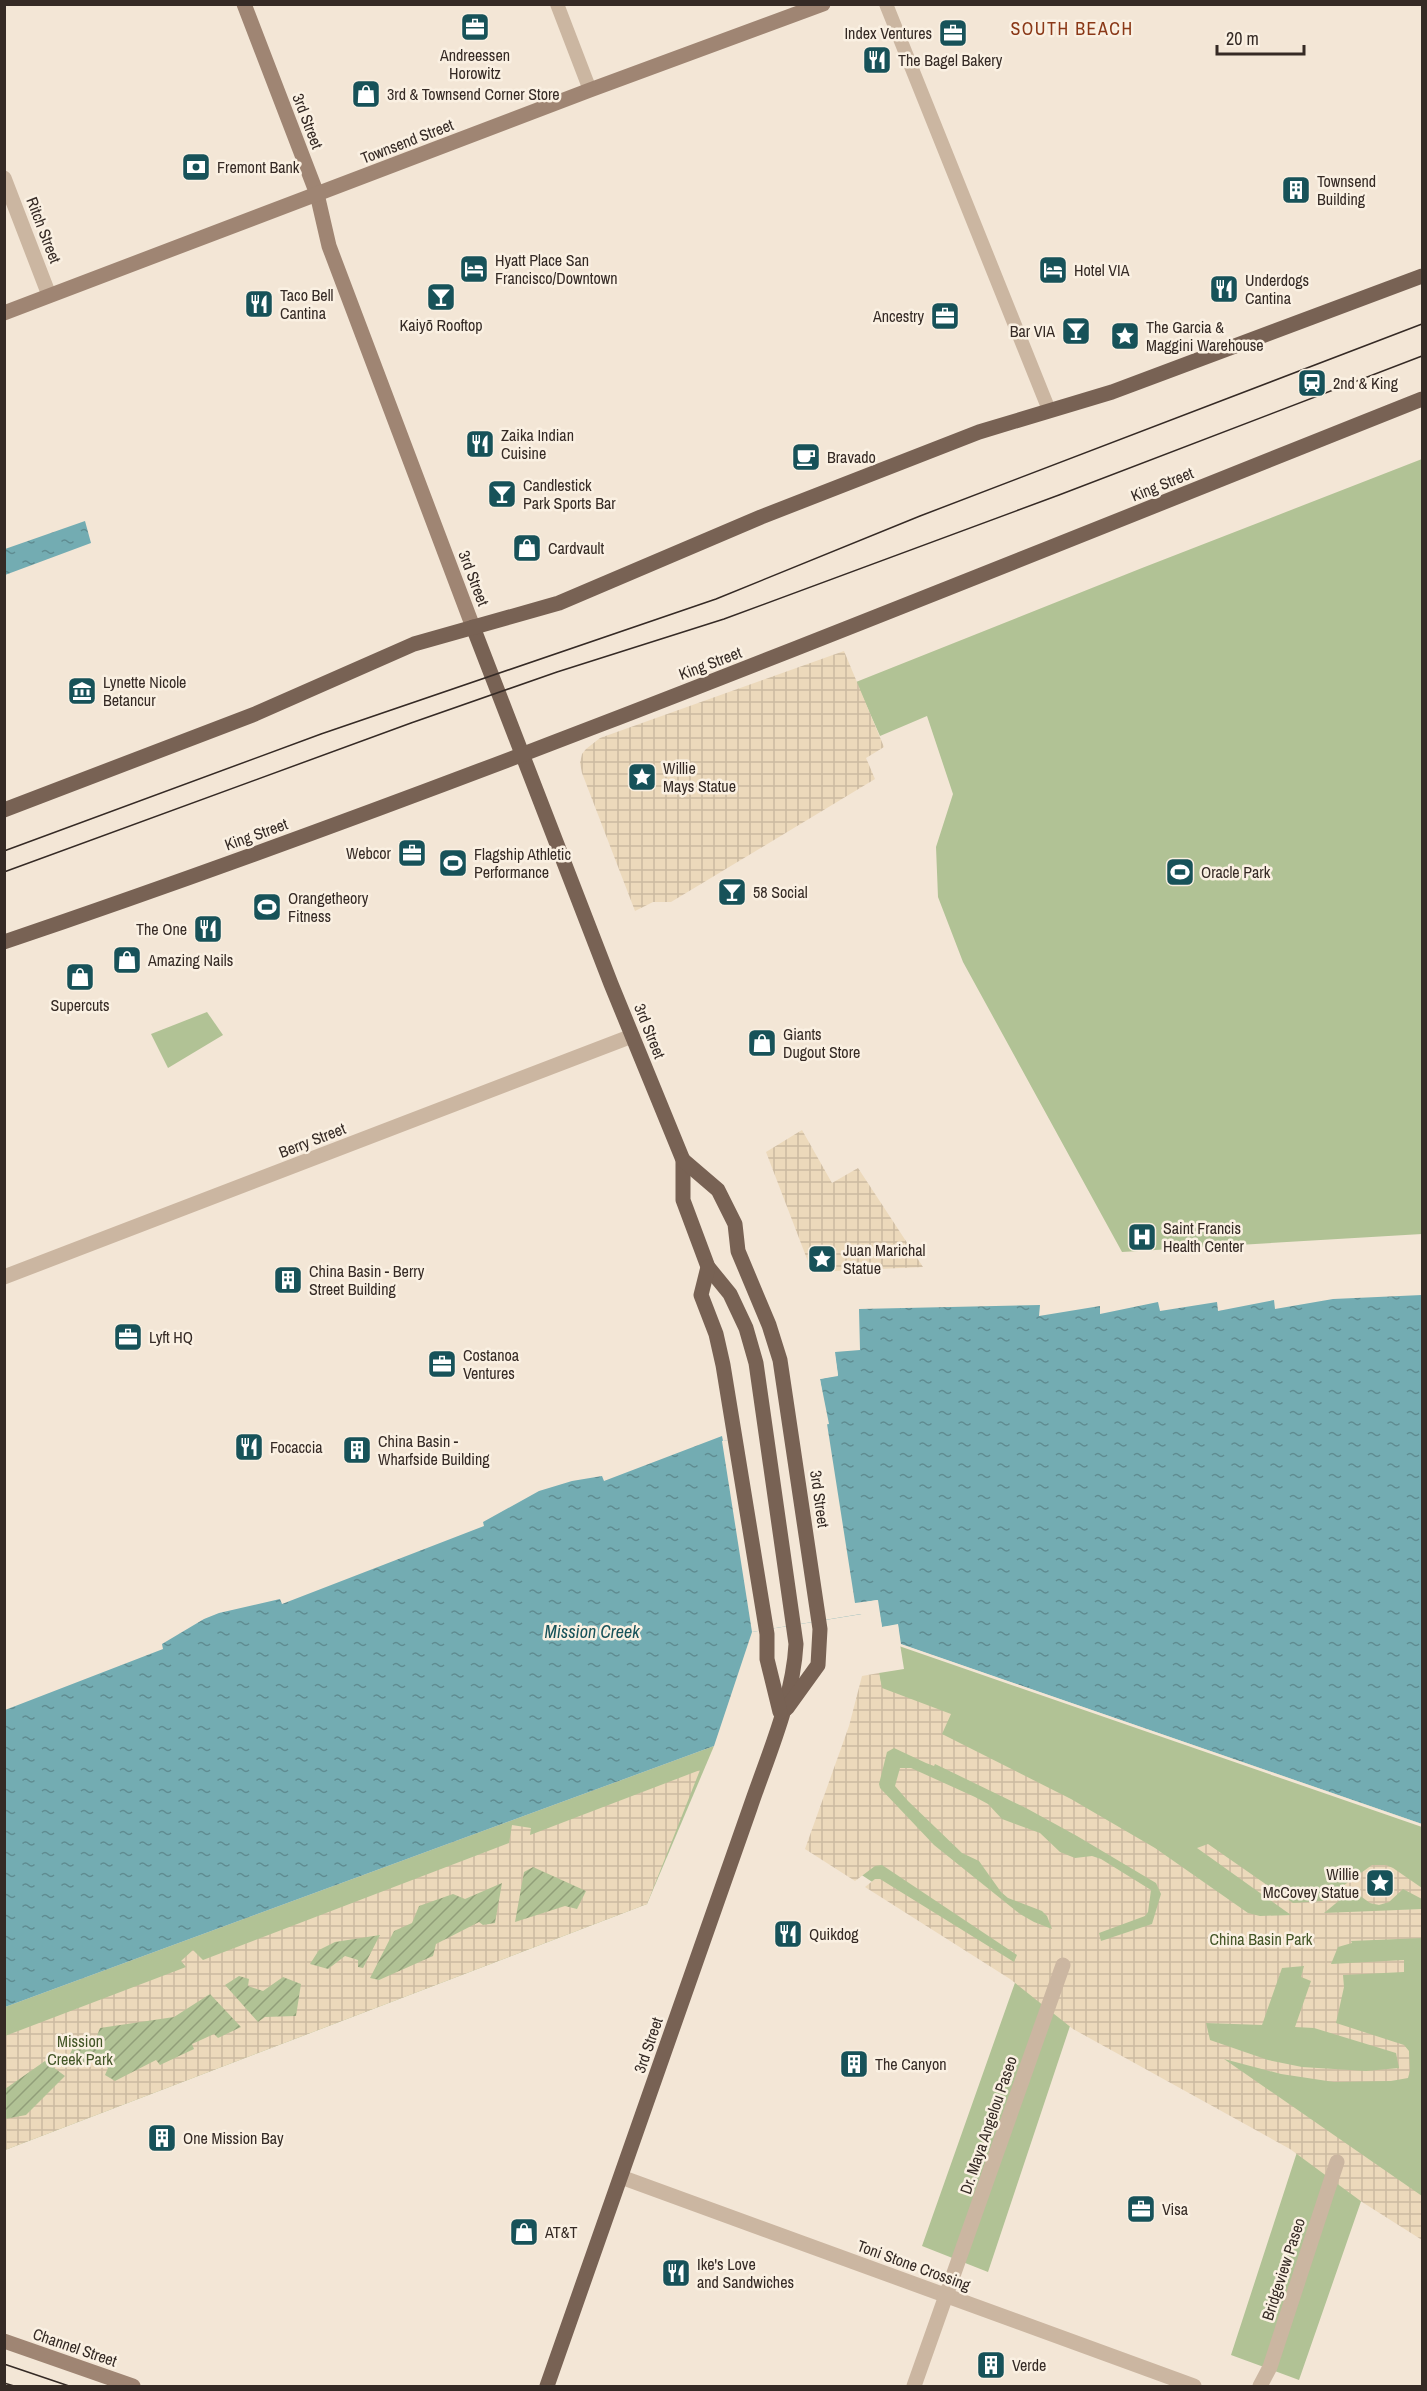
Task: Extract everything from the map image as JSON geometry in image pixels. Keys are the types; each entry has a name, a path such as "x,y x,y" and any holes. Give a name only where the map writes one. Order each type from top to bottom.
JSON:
{"main road":[{"path":"4,810 255,714 414,644 559,603 783,509 979,432 1112,392 1422,276"},
{"name":"King Street","path":"4,942 120,903 522,755 1079,537 1422,399"},
{"name":"3rd Street","path":"473,627 632,1036 683,1160 683,1200 708,1267 730,1294 746,1328 756,1363 795,1633 794,1666 781,1715 547,2386"},
{"name":"3rd Street","path":"683,1160 718,1190 735,1224 738,1251 769,1325 780,1360 820,1629 818,1665 781,1715"},
{"path":"708,1267 701,1295 716,1334 721,1355 767,1634 767,1659 781,1715"}],"street":[{"name":"3rd Street","path":"244,4 316,194 329,246 473,627"},
{"name":"Townsend Street","path":"4,313 823,4"},
{"name":"Ritch Street","path":"4,178 49,295"},
{"name":"Berry Street","path":"4,1277 632,1036"},
{"name":"Dr. Maya Angelou Paseo","path":"914,2386 1064,1965"},
{"name":"Bridgeview Paseo","path":"1260,2386 1270,2367 1337,2162"},
{"name":"Toni Stone Crossing","path":"621,2177 1194,2386"},
{"name":"Channel Street","path":"4,2341 133,2386"}],"lane":[{"path":"557,4 590,90"},
{"path":"886,4 1049,410"}],"green space":[{"name":"Oracle Park","path":"1422,459 1422,1234 1122,1252 963,962 938,897 936,847 953,794 927,716 880,736 856,682"},
{"path":"207,1012 223,1035 168,1068 151,1034"},
{"name":"China Basin Park","path":"900,1644 1422,1824 1422,2219 1366,2187 1299,2380 1231,2355 1299,2146 1072,2020 988,2272 922,2246 1017,1977 816,1845 881,1688 879,1673 904,1669"},
{"name":"Mission Creek Park","path":"714,1746 647,1904 5,2150 5,2007"},
{"path":"533,1867 586,1891 577,1910 515,1922 524,1872"},
{"path":"502,1883 495,1923 483,1925 433,1956 379,1980 370,1978 394,1931 412,1923 419,1906 453,1894 465,1899"},
{"path":"381,1935 363,1969 358,1967 328,1969 310,1964 318,1950 335,1942"},
{"path":"239,1976 249,1979 283,1977 301,1984 296,2016 265,2017 258,2022 225,1985"},
{"path":"211,1994 241,2027 218,2039 214,2034 193,2044 194,2049 159,2065 156,2060 116,2081 70,2054 78,2037 100,2028 174,2017"},
{"path":"45,2061 65,2076 26,2115 5,2119 5,2089"}],"shaded area":[{"path":"844,651 884,747 866,758 875,779 671,902 653,902 635,911 582,773 580,763 586,749 600,738"},
{"path":"802,1130 832,1183 858,1168 923,1267 812,1272 766,1152"},
{"path":"879,1673 882,1688 951,1714 942,1734 1071,1799 1155,1848 1248,1913 1260,1916 1291,1915 1197,1848 1208,1844 1293,1903 1322,1901 1372,1865 1386,1865 1393,1868 1422,1888 1422,1899 1403,1889 1389,1902 1379,1905 1370,1903 1352,1890 1324,1913 1422,1909 1422,1938 1351,1941 1352,1943 1338,1947 1331,1964 1404,1960 1404,1972 1343,1975 1344,1987 1336,2023 1404,2045 1409,2051 1408,2078 1391,2081 1334,2082 1281,2074 1224,2059 1422,2196 1422,2240 1362,2202 1290,2149 1073,2029 1010,1979 865,1887 875,1879 880,1879 1014,1962 1017,1955 882,1865 875,1866 855,1881 805,1849 849,1726 862,1676","holes":["894,1748 926,1763 934,1766 935,1764 1026,1808 1156,1883 1161,1894 1152,1924 1101,1941 1099,1933 1145,1916 1148,1912 1151,1890 1101,1859 1092,1856 1075,1858 1060,1852 1040,1833 1002,1819 988,1804 975,1797 911,1768 900,1768 895,1786 908,1801 962,1853 979,1861 1001,1892 1008,1898 1042,1911 1047,1916 1052,1929 1020,1914 934,1845 880,1788 887,1752","1304,1966 1301,1977 1311,1981 1295,2027 1314,2028 1396,2053 1399,2068 1366,2071 1302,2067 1268,2060 1210,2040 1206,2023 1262,2025 1282,1968"]},
{"name":"Mission Creek Park","path":"700,1770 647,1904 5,2150 5,2119 26,2115 65,2076 45,2061 5,2089 5,2036 186,1967 181,1961 193,1950 203,1960 509,1843 512,1825 531,1828 530,1835","holes":["533,1867 586,1891 577,1909 565,1906 515,1922 524,1872","502,1883 495,1923 483,1925 479,1922 436,1944 433,1956 379,1980 370,1978 394,1931 412,1923 419,1906 453,1894 465,1899","380,1935 363,1968 358,1967 358,1960 345,1956 328,1969 310,1964 319,1950 335,1942","239,1976 249,1979 248,1986 263,1991 283,1977 301,1984 296,2016 265,2017 258,2022 225,1985","210,1994 241,2027 218,2038 214,2034 192,2044 194,2049 160,2065 156,2060 115,2081 105,2075 108,2068 95,2060 88,2065 70,2054 78,2037 95,2041 100,2028 174,2017"]}],"water":[{"path":"85,521 91,543 5,575 5,549"},
{"name":"Mission Creek","path":"1422,1295 1422,1824 900,1644 898,1625 882,1627 877,1600 860,1603 862,1614 752,1632 714,1746 5,2007 5,1710 163,1649 162,1644 204,1619 219,1613 280,1599 282,1604 484,1526 483,1522 539,1491 572,1481 602,1476 604,1481 722,1436 723,1441 829,1424 820,1379 838,1375 835,1352 860,1350 859,1309 1040,1305 1039,1316 1100,1306 1100,1314 1158,1302 1160,1311 1217,1302 1218,1311 1274,1300 1275,1309 1333,1299"}],"pier":[{"path":"834,1349 838,1376 820,1379 855,1603 878,1600 882,1627 898,1624 901,1644 1422,1824 1422,1827 899,1646 895,1628 880,1629 875,1604 863,1605 865,1614 863,1617 861,1614 752,1632 722,1441 741,1438 741,1435 825,1421 817,1378 835,1373 832,1352"}],"tram line":[{"path":"4,851 321,734 716,599 920,516 1422,324"},
{"path":"4,872 411,723 557,672 724,619 1059,495 1422,356"},
{"path":"4,2364 69,2386"},
{"path":"4,2383 14,2386"}],"place":[{"name":"Andreessen Horowitz","path":"475,27"},
{"name":"Index Ventures","path":"953,33"},
{"name":"The Bagel Bakery","path":"877,60"},
{"name":"3rd & Townsend Corner Store","path":"366,94"},
{"name":"Fremont Bank","path":"196,167"},
{"name":"Townsend Building","path":"1296,190"},
{"name":"Hyatt Place San Francisco/Downtown","path":"474,269"},
{"name":"Hotel VIA","path":"1053,270"},
{"name":"Underdogs Cantina","path":"1224,289"},
{"name":"Kaiyō Rooftop","path":"441,297"},
{"name":"Taco Bell Cantina","path":"259,304"},
{"name":"Ancestry","path":"945,316"},
{"name":"Bar VIA","path":"1076,331"},
{"name":"The Garcia & Maggini Warehouse","path":"1125,336"},
{"name":"2nd & King","path":"1312,383"},
{"name":"Zaika Indian Cuisine","path":"480,444"},
{"name":"Bravado","path":"806,457"},
{"name":"Candlestick Park Sports Bar","path":"502,494"},
{"name":"Cardvault","path":"527,548"},
{"name":"Lynette Nicole Betancur","path":"82,691"},
{"name":"Willie Mays Statue","path":"642,777"},
{"name":"Webcor","path":"412,853"},
{"name":"Flagship Athletic Performance","path":"453,863"},
{"name":"Oracle Park","path":"1180,872"},
{"name":"58 Social","path":"732,892"},
{"name":"Orangetheory Fitness","path":"267,907"},
{"name":"The One","path":"208,929"},
{"name":"Amazing Nails","path":"127,960"},
{"name":"Supercuts","path":"80,977"},
{"name":"Giants Dugout Store","path":"762,1043"},
{"name":"Saint Francis Health Center","path":"1142,1237"},
{"name":"Juan Marichal Statue","path":"822,1259"},
{"name":"China Basin - Berry Street Building","path":"288,1280"},
{"name":"Lyft HQ","path":"128,1337"},
{"name":"Costanoa Ventures","path":"442,1364"},
{"name":"Focaccia","path":"249,1447"},
{"name":"China Basin - Wharfside Building","path":"357,1450"},
{"name":"Willie McCovey Statue","path":"1380,1883"},
{"name":"Quikdog","path":"788,1934"},
{"name":"The Canyon","path":"854,2064"},
{"name":"One Mission Bay","path":"162,2138"},
{"name":"Visa","path":"1141,2209"},
{"name":"AT&T","path":"524,2232"},
{"name":"Ike's Love and Sandwiches","path":"676,2273"},
{"name":"Verde","path":"991,2365"}],"district":[{"name":"SOUTH BEACH","path":"1072,29"}]}
